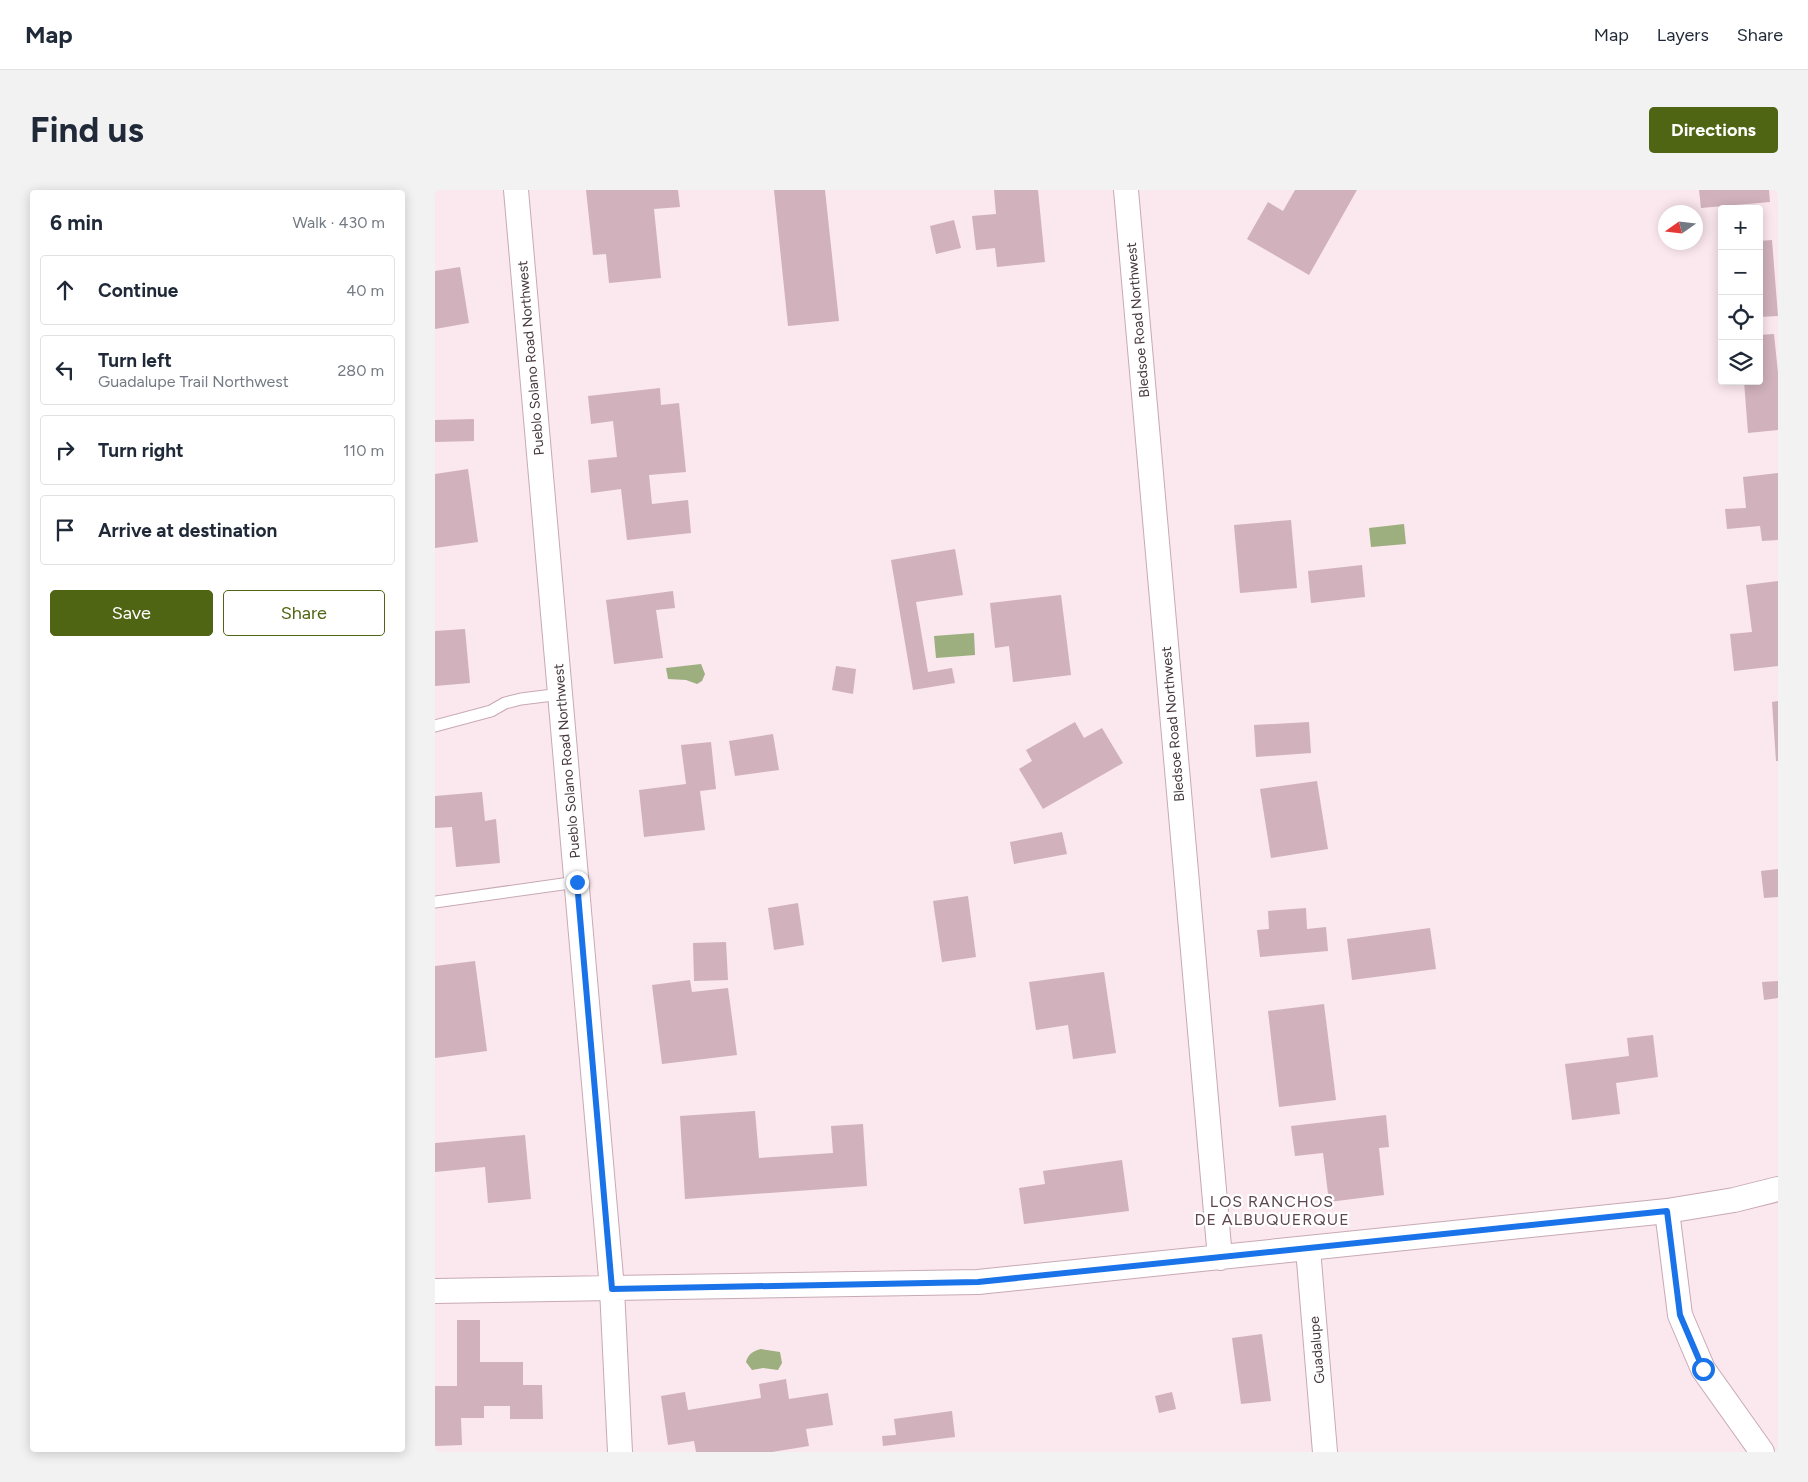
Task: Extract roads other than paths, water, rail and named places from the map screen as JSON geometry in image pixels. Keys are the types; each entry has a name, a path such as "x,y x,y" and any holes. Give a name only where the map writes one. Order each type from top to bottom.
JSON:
{"street":[{"name":"Pueblo Solano Road Northwest","path":"516,190 612,1289 620,1452"},
{"name":"Bledsoe Road Northwest","path":"1126,190 1220,1258"},
{"path":"435,1291 978,1282 1667,1211 1734,1200 1778,1189"},
{"path":"1667,1211 1680,1315 1703,1369 1762,1452"},
{"name":"Guadalupe","path":"1308,1249 1325,1452"}],"lane":[{"path":"435,726 491,711 513,701 561,694"},
{"path":"435,902 577,882"}],"district":[{"name":"LOS RANCHOS DE ALBUQUERQUE","path":"1272,1210"}]}
